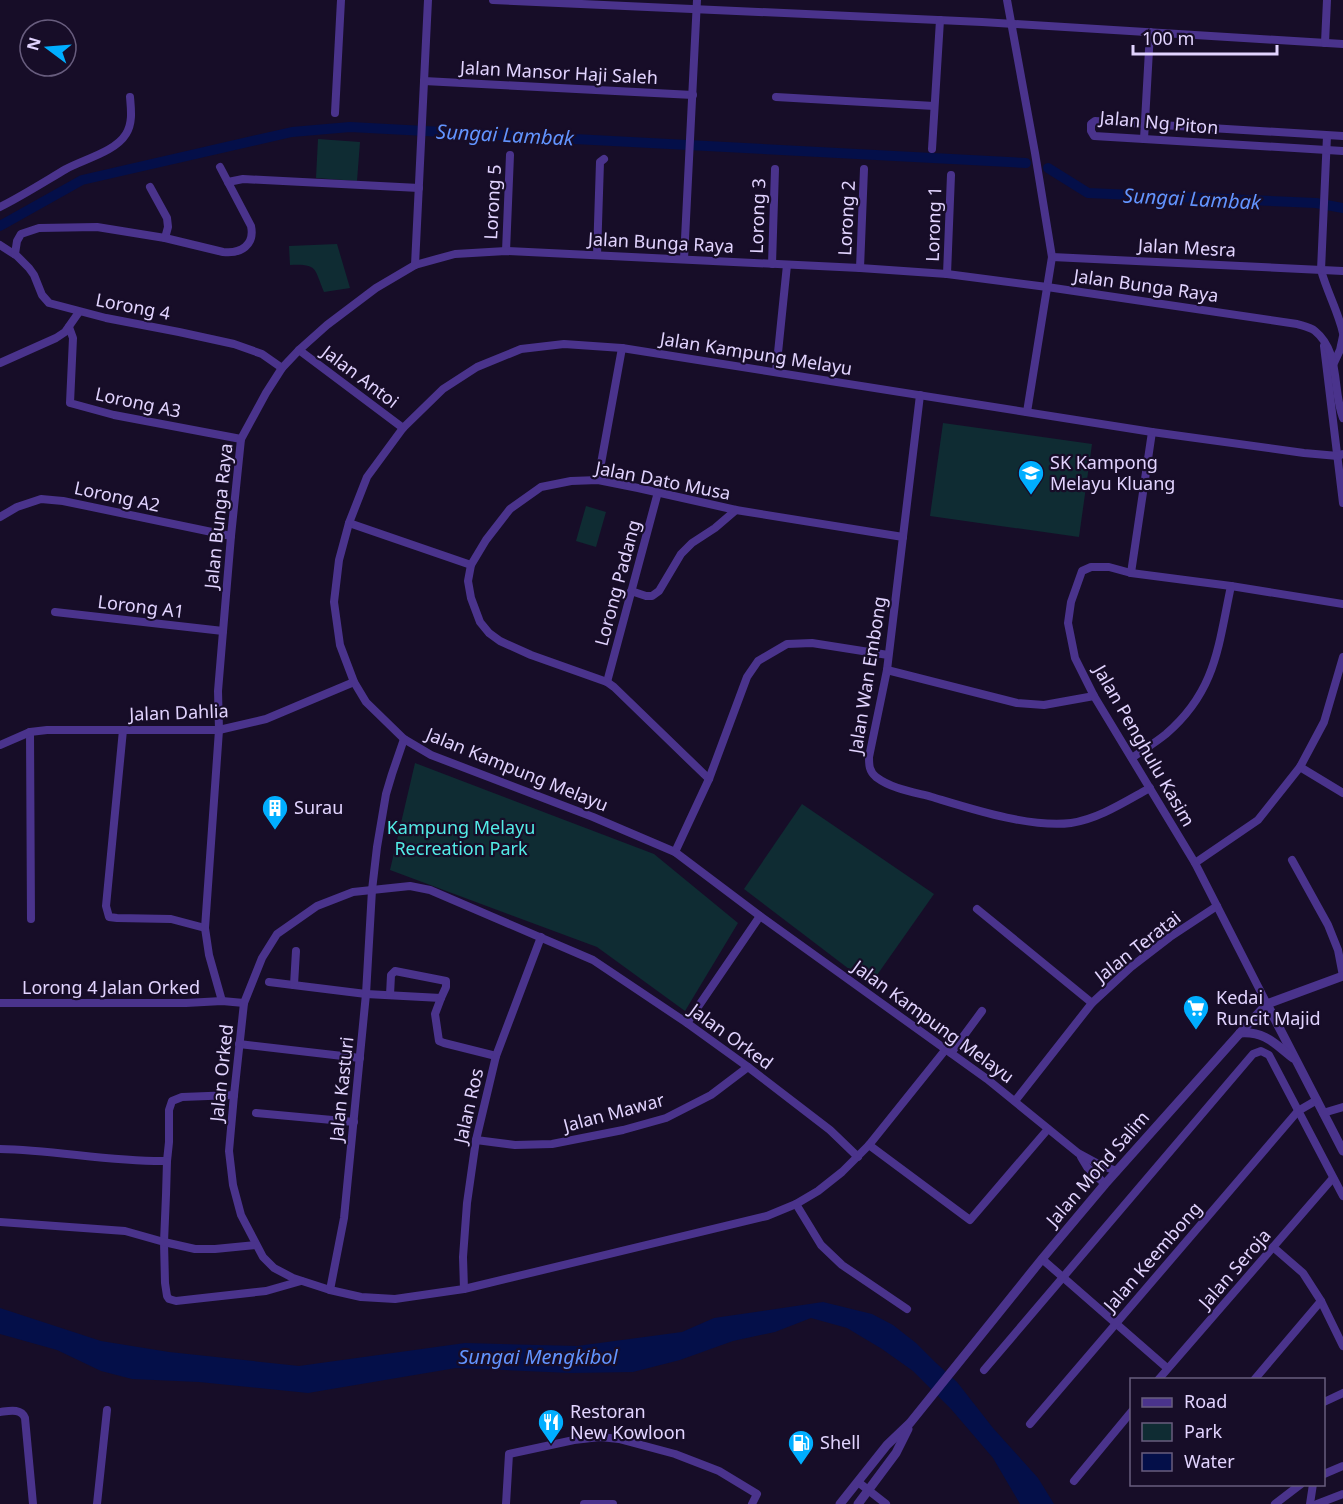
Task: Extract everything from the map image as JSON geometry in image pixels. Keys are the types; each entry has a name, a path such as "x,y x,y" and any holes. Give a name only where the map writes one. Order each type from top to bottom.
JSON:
{"street":[{"path":"335,114 341,0"},
{"path":"415,265 428,0"},
{"path":"493,0 697,4 1343,44"},
{"path":"1007,0 1052,256 1027,412"},
{"path":"1325,43 1327,0"},
{"path":"684,259 697,4"},
{"path":"932,149 940,20"},
{"path":"1144,139 1150,32"},
{"name":"Jalan Mansor Haji Saleh","path":"424,81 693,95"},
{"path":"0,207 118,143 126,135 130,126 129,97"},
{"path":"776,97 934,106"},
{"name":"Jalan Ng Piton","path":"1343,136 1095,121 1091,124 1090,131 1094,136 1343,151"},
{"path":"1327,136 1321,270 1326,289 1339,316 1343,335 1340,350 1333,365"},
{"name":"Lorong 5","path":"506,251 510,155"},
{"path":"597,255 600,162 604,159"},
{"path":"15,254 17,241 21,234 39,228 97,227 165,238 223,252 241,251 247,246 253,233 251,224 220,167"},
{"name":"Lorong 3","path":"772,264 775,169"},
{"name":"Lorong 2","path":"860,268 864,169"},
{"name":"Lorong 1","path":"947,274 951,175"},
{"path":"228,182 243,179 419,188"},
{"path":"150,188 167,218 168,227 165,238"},
{"name":"Lorong 4","path":"1,245 15,254 29,268 42,296 49,303 79,312 234,344 262,354 282,368"},
{"name":"Jalan Bunga Raya","path":"222,1001 209,955 205,928 219,730 218,691 241,439 282,368 327,325 376,288 415,265 455,254 506,251 860,268 947,274 1297,324 1314,330 1324,342"},
{"name":"Jalan Mesra","path":"1052,256 1343,271"},
{"path":"776,372 787,265"},
{"path":"0,363 56,338 65,332 79,312"},
{"name":"Lorong A3","path":"69,327 73,338 70,403 114,416 241,439"},
{"path":"1324,342 1332,356 1343,418"},
{"path":"1324,342 1340,455 1343,503"},
{"name":"Jalan Kampung Melayu","path":"1117,1171 1102,1167 1078,1153 1015,1101 675,852 593,817 431,755 404,739 366,702 354,682 340,645 334,602 339,560 349,523 367,477 403,428 443,389 477,367 521,349 564,344 622,348 1152,432 1304,453 1340,455"},
{"path":"597,480 622,348"},
{"name":"Jalan Antoi","path":"299,350 403,428"},
{"name":"Jalan Wan Embong","path":"920,395 887,670 869,757 870,770 889,785 975,810 1047,823 1072,823 1095,816 1150,788"},
{"path":"1131,573 1152,432"},
{"name":"Jalan Dato Musa","path":"471,565 486,540 510,509 542,487 571,481 597,480 736,510 903,537"},
{"name":"Lorong Padang","path":"607,682 658,492"},
{"name":"Lorong A2","path":"0,517 17,507 41,499 63,501 231,536"},
{"path":"631,591 652,596 659,591 681,554 736,510"},
{"path":"349,523 471,565 468,581 471,597 480,622 489,633 500,641 531,655 607,682 710,779"},
{"name":"Jalan Penghulu Kasim","path":"1267,1005 1195,863 1094,696 1075,658 1068,623 1071,602 1082,571 1091,567 1109,567 1131,573 1343,604"},
{"path":"1132,758 1165,734 1200,696 1215,661 1231,586"},
{"name":"Lorong A1","path":"55,612 223,631"},
{"path":"675,852 710,779 747,677 758,661 787,644 812,643 888,655"},
{"path":"1195,863 1258,820 1300,767 1324,722 1343,657"},
{"path":"887,670 1017,703 1044,705 1094,696"},
{"name":"Jalan Dahlia","path":"0,745 30,732 47,730 219,730 266,719 354,682"},
{"path":"123,730 106,906 109,916 171,919 205,928"},
{"path":"30,732 31,919"},
{"name":"Jalan Kasturi","path":"330,1290 344,1218 366,994 377,847 386,794 404,739"},
{"path":"1300,767 1343,793"},
{"path":"1292,860 1328,925 1338,950 1343,976"},
{"name":"Jalan Orked","path":"858,1157 830,1130 747,1067 687,1023 593,960 430,890 410,886 353,892 317,906 277,934 262,958 244,1003 229,1151 233,1185 241,1215 256,1245 263,1257 274,1268 301,1281 361,1297 395,1299 464,1289 725,1227 767,1216 796,1204 818,1191 858,1157 982,1011"},
{"name":"Jalan Teratai","path":"1015,1101 1092,1003 1131,967 1170,937 1217,906"},
{"path":"977,909 1092,1003"},
{"path":"687,1023 760,916"},
{"name":"Jalan Ros","path":"464,1289 463,1257 467,1203 476,1140 496,1056 541,937"},
{"path":"294,985 296,951"},
{"path":"390,995 391,975 395,971 446,981 446,987 435,1014 439,1041 496,1056"},
{"name":"Jalan Mohd Salim","path":"840,1504 887,1444 910,1424 1042,1258 1240,1033 1267,1005 1343,976"},
{"path":"269,982 366,994 441,998"},
{"name":"Lorong 4 Jalan Orked","path":"0,1003 186,1004 222,1001 244,1003"},
{"path":"1267,1005 1343,1151"},
{"path":"1240,1033 1250,1032 1265,1036 1295,1060"},
{"path":"239,1044 360,1058"},
{"path":"984,1370 1253,1054 1261,1051 1269,1055 1343,1196"},
{"name":"Jalan Mawar","path":"476,1140 515,1145 552,1144 623,1130 666,1118 711,1095 747,1067"},
{"path":"234,1095 182,1097 172,1101 169,1110 169,1142 166,1161 164,1242 167,1296 176,1301 266,1291 301,1281"},
{"path":"1298,1111 1317,1101"},
{"path":"1323,1113 1343,1107"},
{"name":"Jalan Keembong","path":"1030,1424 1298,1111"},
{"path":"256,1113 354,1122"},
{"path":"869,1145 970,1220 1048,1129"},
{"path":"0,1149 166,1161"},
{"name":"Jalan Kampung Melayu","path":"1078,1153 1105,1184"},
{"name":"Jalan Seroja","path":"1160,1378 1333,1178"},
{"path":"796,1204 821,1245 842,1265 907,1309"},
{"path":"0,1222 125,1231 195,1249 256,1245"},
{"path":"1273,1247 1303,1273 1321,1301 1343,1346"},
{"path":"1042,1258 1167,1368"},
{"path":"1256,1378 1321,1301"},
{"path":"1325,1401 1343,1393"},
{"path":"97,1504 107,1410"},
{"path":"0,1412 19,1412 25,1418 33,1504"},
{"path":"1074,1481 1130,1412"},
{"name":"Jalan Mohd Salim","path":"858,1504 896,1453 910,1424"},
{"path":"506,1504 509,1454 574,1440 600,1437 619,1439 675,1454 719,1471 758,1494 752,1504"},
{"path":"1325,1473 1343,1466"},
{"path":"858,1482 886,1504"},
{"path":"1275,1504 1300,1486"},
{"path":"1310,1504 1313,1486"},
{"path":"1317,1504 1343,1494"},
{"path":"584,1504 613,1504"}],"green space":[{"path":"318,139 360,142 357,181 316,178"},
{"path":"337,244 350,288 324,292 314,269 306,265 290,265 289,246"},
{"path":"943,423 1092,444 1079,537 930,516"},
{"path":"586,506 606,512 596,547 576,541"},
{"name":"Kampung Melayu Recreation Park","path":"415,763 654,854 738,923 685,1011 597,947 390,870"},
{"path":"802,804 934,894 870,985 744,889"}],"water":[{"name":"Sungai Mengkibol","path":"823,1302 872,1314 893,1325 916,1343 957,1382 993,1428 1038,1478 1054,1504 1020,1504 993,1458 951,1409 913,1371 847,1328 811,1318 775,1332 733,1341 680,1360 633,1372 571,1373 456,1368 308,1393 199,1382 132,1379 101,1371 57,1350 0,1334 0,1308 101,1341 169,1352 299,1366 465,1343 577,1346 682,1332 714,1318"}],"waterway":[{"name":"Sungai Lambak","path":"0,226 82,180 292,132 350,127 1026,163"},
{"name":"Sungai Lambak","path":"1048,168 1088,193 1316,203 1343,208"}],"place":[{"name":"SK Kampong Melayu Kluang","path":"1031,496"},
{"name":"Surau","path":"275,831"},
{"name":"Kedai Runcit Majid","path":"1196,1031"},
{"name":"Restoran New Kowloon","path":"551,1445"},
{"name":"Shell","path":"801,1466"}]}
